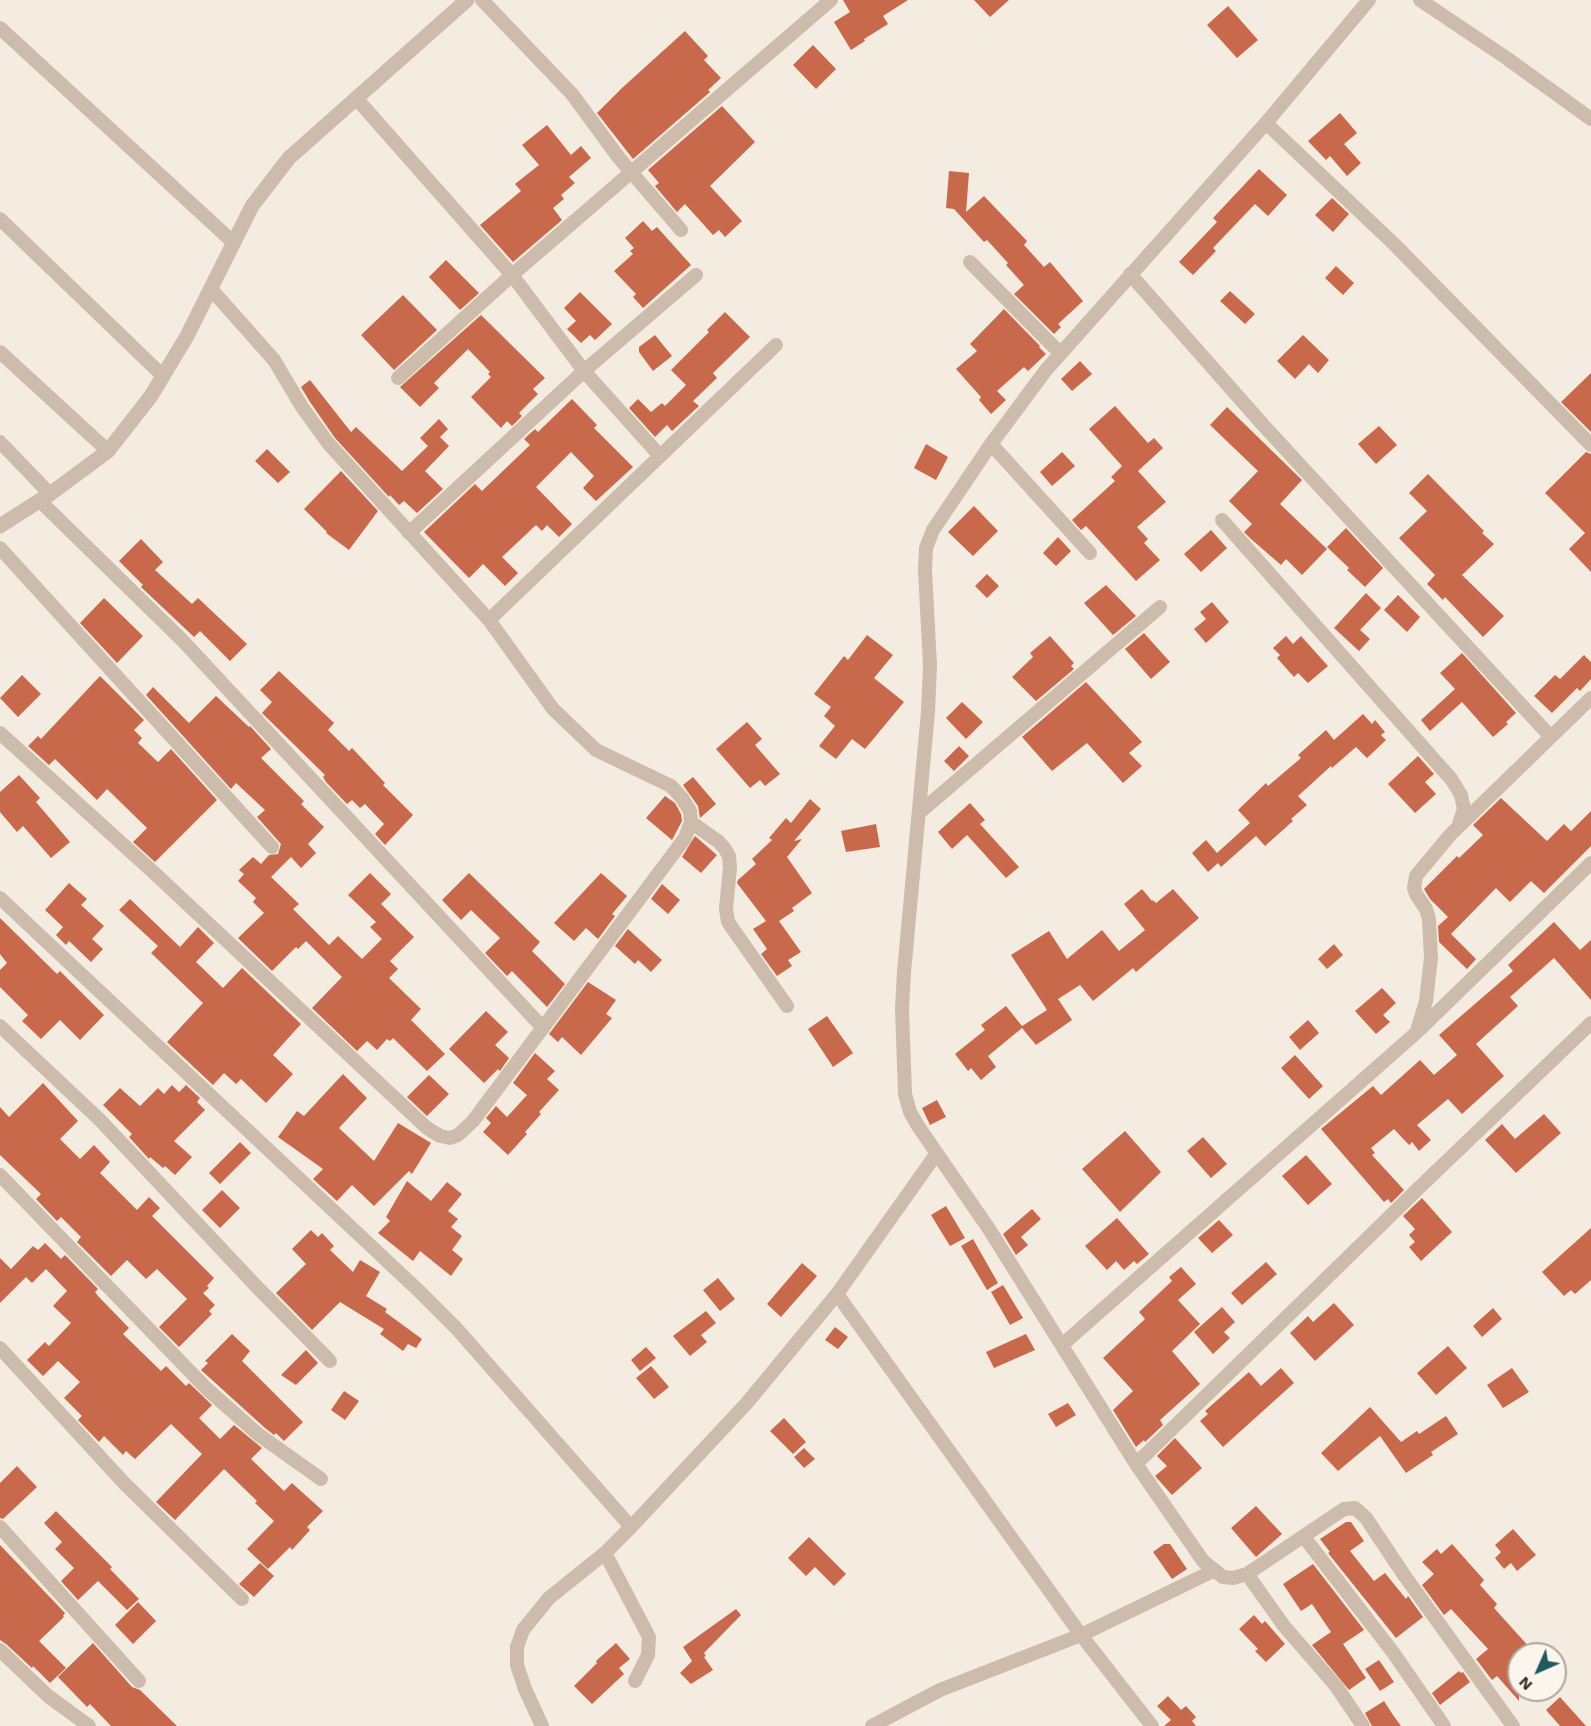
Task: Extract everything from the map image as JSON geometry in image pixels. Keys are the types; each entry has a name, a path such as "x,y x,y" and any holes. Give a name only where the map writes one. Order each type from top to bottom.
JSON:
{"street":[{"path":"0,526 45,497 108,451 151,396 187,336 252,206 289,158 468,0"},
{"path":"482,0 572,94 631,173 681,230"},
{"path":"398,378 512,275 831,0"},
{"path":"1369,0 1357,6 1321,60 1060,352 991,444 933,530 926,548 929,688 902,1009 905,1094 910,1112 989,1229 1136,1464 1203,1561 1223,1577 1233,1578 1247,1574 1344,1509 1355,1508 1360,1511 1513,1726"},
{"path":"1420,0 1591,119"},
{"path":"0,28 234,243"},
{"path":"356,98 512,275 584,371 660,456"},
{"path":"1266,123 1394,244 1591,445"},
{"path":"0,219 163,376"},
{"path":"970,262 1060,352"},
{"path":"1130,274 1264,426 1550,736"},
{"path":"409,533 584,371 696,275"},
{"path":"0,732 427,1128 440,1136 450,1138 466,1129 685,838 691,822 690,811 682,798 671,786 596,750 553,709 489,620 328,443 302,407 274,360 211,289"},
{"path":"489,620 776,345"},
{"path":"0,352 108,451"},
{"path":"0,442 45,497 182,640 543,1028"},
{"path":"991,444 1090,553"},
{"path":"1222,520 1452,780 1461,795 1464,809 1458,827"},
{"path":"0,548 272,847"},
{"path":"919,813 1160,607"},
{"path":"1416,1033 1426,1001 1431,958 1426,909 1416,894 1414,882 1421,868 1458,827 1591,698"},
{"path":"691,822 719,842 729,856 726,909 728,922 787,1006"},
{"path":"1062,1345 1416,1033 1591,863"},
{"path":"0,898 419,1291 457,1329 630,1527"},
{"path":"1136,1464 1591,1023"},
{"path":"0,1026 100,1120 330,1361"},
{"path":"542,1726 517,1665 517,1647 523,1630 549,1598 605,1553 746,1404 837,1294 937,1153"},
{"path":"0,1175 207,1389 259,1434 321,1479"},
{"path":"837,1294 1081,1635 1152,1726"},
{"path":"0,1348 124,1483 242,1599"},
{"path":"0,1527 140,1681"},
{"path":"1304,1537 1399,1660 1444,1726"},
{"path":"605,1553 649,1637 648,1655 634,1681"},
{"path":"872,1726 940,1690 1081,1635 1213,1571"},
{"path":"1247,1574 1291,1636 1336,1686 1363,1726"},
{"path":"0,1650 48,1696 89,1726"}],"building":[{"path":"843,0 908,0 883,16 888,24 851,50 834,22 850,12"},
{"path":"974,0 1009,0 990,17"},
{"path":"1228,6 1258,40 1237,58 1207,25"},
{"path":"685,31 708,56 704,60 721,78 708,90 710,92 633,159 597,113"},
{"path":"813,45 836,69 816,89 793,65"},
{"path":"722,106 755,142 710,186 742,221 725,237 719,230 713,235 685,204 677,212 655,186 659,183 648,170"},
{"path":"1340,113 1357,133 1344,144 1361,163 1347,176 1330,156 1326,160 1308,141"},
{"path":"547,125 571,155 581,146 591,158 569,177 575,183 561,195 564,199 553,208 562,220 513,262 480,225 521,191 515,184 539,165 522,145"},
{"path":"1259,169 1287,195 1268,216 1255,204 1213,248 1216,251 1193,275 1179,262 1217,222 1213,218"},
{"path":"949,171 969,173 966,212 984,196 1027,241 1024,245 1044,267 1050,262 1083,301 1058,324 1061,327 1054,334 1014,294 1024,285 1006,265 1008,263 987,240 984,242 954,209 946,208"},
{"path":"1332,198 1349,214 1333,232 1315,215"},
{"path":"643,221 652,231 657,227 691,265 643,308 633,297 636,294 614,271 633,254 630,251 634,248 625,238"},
{"path":"446,260 479,293 460,310 429,277"},
{"path":"1336,266 1354,283 1343,295 1325,278"},
{"path":"1230,291 1255,314 1245,324 1220,301"},
{"path":"580,292 612,324 595,340 590,335 581,343 567,329 576,321 564,308"},
{"path":"403,295 437,330 394,370 361,335"},
{"path":"1004,309 1046,354 1028,371 1024,367 997,391 1006,400 991,414 979,400 981,397 956,369 977,351 970,344"},
{"path":"725,312 750,337 713,373 717,378 693,401 699,406 672,431 667,425 655,437 629,408 638,399 651,412 662,403 665,406 686,385 671,370 709,332 707,330"},
{"path":"481,315 545,378 533,389 538,394 519,413 522,416 512,426 507,421 501,428 471,397 491,377 488,374 490,372 468,349 434,383 439,388 420,407 400,387"},
{"path":"655,335 672,356 653,371 639,352 639,347"},
{"path":"1303,335 1329,360 1318,373 1309,364 1295,379 1277,361"},
{"path":"1080,361 1092,374 1072,391 1061,379"},
{"path":"1591,373 1591,432 1561,402"},
{"path":"310,380 351,432 356,427 402,471 428,446 420,438 439,419 448,429 440,437 449,446 425,471 443,489 417,513 404,501 399,505 390,495 389,497 335,438 310,402 301,387"},
{"path":"572,399 597,425 594,428 633,467 596,501 583,488 594,476 571,452 536,487 572,524 559,537 547,525 542,531 536,525 502,557 518,573 505,586 483,564 469,578 424,532 475,484 482,491 530,445 524,439 535,429 538,432"},
{"path":"1115,406 1148,443 1154,438 1163,448 1138,471 1166,502 1137,527 1148,539 1144,543 1160,560 1136,581 1086,526 1081,530 1072,520 1115,481 1111,477 1122,466 1089,429"},
{"path":"1227,407 1302,480 1280,504 1327,549 1302,575 1286,559 1281,565 1244,532 1252,524 1229,501 1258,471 1210,425"},
{"path":"1379,426 1397,445 1376,464 1358,444"},
{"path":"926,444 948,457 936,480 914,468"},
{"path":"267,449 290,472 278,483 255,461"},
{"path":"1062,452 1075,466 1052,486 1040,472"},
{"path":"1586,452 1591,454 1591,572 1569,549 1585,533 1545,493"},
{"path":"341,471 378,511 349,550 326,533 304,509"},
{"path":"1428,474 1494,544 1462,575 1504,616 1483,637 1445,597 1443,600 1427,584 1435,575 1399,538 1427,511 1409,493"},
{"path":"974,506 998,531 973,556 948,532"},
{"path":"1346,528 1383,568 1365,587 1327,547"},
{"path":"1211,530 1227,548 1201,572 1184,554"},
{"path":"1058,537 1071,551 1056,566 1043,553"},
{"path":"141,539 163,562 155,570 192,604 198,598 247,644 230,661 200,631 194,637 141,587 143,585 119,561"},
{"path":"987,574 999,586 987,598 975,586"},
{"path":"1106,585 1136,616 1113,635 1084,603"},
{"path":"1366,593 1381,608 1360,630 1370,639 1359,651 1334,628"},
{"path":"1398,595 1420,617 1407,632 1384,610"},
{"path":"104,598 143,636 117,663 80,623"},
{"path":"1212,602 1229,622 1206,643 1194,629 1206,619 1200,612"},
{"path":"1144,633 1170,662 1151,679 1125,649"},
{"path":"867,635 893,655 874,678 904,702 865,749 852,739 836,759 819,746 835,726 824,716 831,707 814,694 844,656 848,660"},
{"path":"1050,636 1074,663 1071,666 1074,669 1036,701 1012,677 1033,657 1030,653"},
{"path":"1286,636 1293,644 1301,636 1328,666 1308,683 1298,673 1294,677 1277,658 1280,655 1273,648"},
{"path":"1462,653 1516,713 1506,722 1508,724 1493,737 1462,702 1430,731 1421,720 1455,689 1440,673"},
{"path":"1584,655 1591,662 1591,679 1580,691 1577,688 1552,713 1534,696 1555,675 1560,679"},
{"path":"279,671 334,723 328,730 349,751 352,748 385,783 383,785 413,815 385,845 375,834 384,824 365,804 360,808 352,800 347,804 326,782 323,777 325,775 262,713 272,702 260,690"},
{"path":"22,675 41,694 18,717 0,698"},
{"path":"100,676 144,720 134,730 142,738 138,743 158,762 171,749 217,800 155,862 133,842 147,828 107,789 97,800 55,759 49,765 28,746 38,736 41,739"},
{"path":"1086,682 1142,742 1129,753 1142,766 1123,783 1087,743 1052,771 1022,737"},
{"path":"153,687 189,723 216,696 250,726 271,749 261,758 304,801 301,804 324,827 308,844 316,853 301,868 291,857 271,877 299,904 293,909 329,945 338,936 362,959 382,939 370,927 376,922 348,895 370,873 391,894 381,904 414,937 390,961 398,969 389,978 421,1009 411,1020 445,1054 427,1071 393,1038 390,1041 387,1039 377,1050 367,1041 357,1051 312,1008 342,977 306,941 298,949 296,947 272,971 238,938 264,913 253,902 256,898 238,881 244,874 239,870 253,857 261,864 269,855 278,854 281,844 257,817 265,810 236,783 231,789 146,695"},
{"path":"962,702 983,722 966,739 946,718"},
{"path":"1363,714 1372,724 1375,720 1385,732 1381,735 1386,740 1367,758 1356,747 1332,768 1331,766 1298,796 1307,805 1265,846 1256,836 1221,867 1218,863 1208,872 1192,853 1206,840 1217,853 1250,823 1238,810 1266,783 1268,786 1301,758 1298,755 1326,730 1334,740"},
{"path":"747,722 762,739 755,745 780,774 765,786 760,780 750,788 716,749"},
{"path":"959,746 969,756 954,771 944,761"},
{"path":"1418,756 1434,774 1425,782 1436,794 1415,813 1388,784"},
{"path":"19,775 40,798 36,802 70,842 51,858 23,826 17,832 0,812 0,792"},
{"path":"693,777 716,804 700,818 698,806 683,785"},
{"path":"665,796 675,803 681,814 682,821 672,840 646,818"},
{"path":"1501,798 1547,841 1564,824 1571,831 1591,811 1591,846 1544,893 1531,881 1510,902 1496,888 1451,934 1476,959 1467,969 1439,942 1438,926 1448,917 1430,899 1424,889 1457,856 1459,858 1483,835 1473,825"},
{"path":"810,799 821,809 794,841 802,839 787,857 812,893 792,908 794,911 779,921 801,952 788,960 792,966 777,976 761,954 767,949 753,929 766,921 737,883 756,864 752,859 772,840 769,838 786,818 791,823"},
{"path":"970,803 985,820 980,824 1019,867 1006,878 967,835 952,849 938,832"},
{"path":"876,824 880,847 846,852 841,831"},
{"path":"695,836 717,855 701,873 682,857"},
{"path":"469,873 540,942 532,951 565,984 547,1007 512,971 507,976 485,953 500,938 471,910 461,920 442,900"},
{"path":"601,873 627,896 612,914 615,916 598,939 586,928 574,941 554,923"},
{"path":"69,883 87,899 81,905 104,926 92,939 103,949 91,962 69,941 66,945 56,935 63,927 45,910"},
{"path":"662,884 680,900 668,914 651,899"},
{"path":"1142,889 1156,903 1173,889 1199,918 1136,972 1133,968 1093,1001 1080,985 1058,999 1072,1020 1036,1045 1022,1028 988,1056 996,1067 981,1080 971,1068 968,1071 955,1054 985,1030 981,1025 1006,1006 1022,1026 1047,1010 1011,955 1049,931 1067,959 1102,930 1119,951 1145,930 1124,904"},
{"path":"130,899 180,947 198,927 214,943 196,962 223,988 242,968 301,1024 273,1055 293,1074 266,1103 241,1079 236,1084 224,1073 213,1085 167,1042 203,1003 151,953 158,946 119,910"},
{"path":"0,918 57,974 60,971 104,1015 80,1040 60,1020 41,1039 22,1021 28,1015 0,987 0,970 7,963 0,954"},
{"path":"1554,922 1580,950 1591,940 1591,1000 1554,958 1510,997 1518,1006 1476,1044 1504,1076 1462,1114 1448,1099 1417,1125 1431,1140 1419,1151 1412,1142 1409,1145 1394,1129 1371,1148 1375,1153 1372,1155 1404,1190 1391,1203 1388,1199 1384,1202 1321,1129 1373,1086 1381,1095 1420,1060 1434,1075 1457,1055 1439,1035 1513,971 1508,965"},
{"path":"628,929 662,960 651,972 638,960 635,964 615,946"},
{"path":"1334,944 1343,955 1327,969 1318,959"},
{"path":"588,982 616,1000 606,1014 612,1018 581,1055 562,1037 558,1042 549,1034"},
{"path":"1382,988 1396,1003 1383,1015 1390,1022 1376,1034 1355,1011"},
{"path":"486,1011 508,1032 495,1045 509,1058 500,1071 498,1069 484,1083 449,1049"},
{"path":"827,1016 853,1053 833,1067 808,1029"},
{"path":"1308,1020 1319,1033 1300,1050 1289,1037"},
{"path":"535,1053 555,1071 547,1079 559,1090 539,1112 541,1114 525,1132 527,1134 508,1155 483,1132 491,1123 486,1118 496,1106 507,1117 527,1095 513,1083"},
{"path":"1295,1055 1323,1086 1309,1099 1281,1068"},
{"path":"343,1074 367,1098 339,1128 374,1161 398,1123 431,1143 412,1174 409,1171 374,1206 352,1185 337,1201 313,1179 323,1169 278,1137 297,1111 304,1116"},
{"path":"429,1075 449,1094 427,1116 407,1097"},
{"path":"43,1083 78,1121 60,1139 80,1159 94,1145 110,1162 100,1173 137,1210 149,1197 160,1208 152,1216 214,1278 207,1286 209,1288 203,1293 215,1305 209,1311 212,1314 179,1347 159,1327 187,1299 157,1269 146,1279 127,1260 111,1276 77,1242 81,1237 61,1217 57,1221 36,1199 41,1194 0,1155 0,1107 9,1117"},
{"path":"172,1085 179,1092 186,1085 200,1098 197,1102 205,1110 174,1141 192,1157 175,1175 165,1166 163,1168 150,1157 149,1159 129,1137 132,1134 103,1105 120,1088 140,1106 158,1088 164,1094"},
{"path":"937,1100 946,1117 930,1125 922,1108"},
{"path":"1544,1114 1561,1133 1516,1173 1485,1140 1502,1124 1515,1139"},
{"path":"1125,1131 1161,1172 1120,1212 1082,1169"},
{"path":"1203,1137 1227,1164 1211,1178 1187,1151"},
{"path":"240,1142 251,1153 220,1184 209,1173"},
{"path":"1306,1155 1332,1184 1308,1205 1282,1176"},
{"path":"407,1181 431,1201 447,1182 462,1194 448,1211 458,1219 451,1227 462,1236 452,1250 463,1259 451,1276 420,1251 413,1261 378,1233 390,1221 386,1217"},
{"path":"222,1190 240,1208 220,1228 202,1210"},
{"path":"1422,1198 1452,1232 1421,1261 1409,1247 1415,1242 1409,1235 1415,1229 1403,1216"},
{"path":"946,1206 965,1238 950,1246 931,1215"},
{"path":"1032,1209 1041,1219 1021,1237 1028,1245 1016,1255 1003,1234"},
{"path":"1117,1218 1149,1254 1137,1264 1134,1261 1124,1270 1116,1261 1107,1270 1085,1246"},
{"path":"1219,1220 1233,1235 1212,1253 1198,1238"},
{"path":"1591,1228 1591,1280 1575,1294 1571,1290 1564,1296 1542,1272"},
{"path":"311,1230 318,1237 322,1233 334,1246 330,1250 353,1272 360,1260 380,1272 366,1296 387,1309 385,1312 422,1339 416,1348 408,1344 403,1351 380,1334 384,1329 340,1302 312,1330 276,1293 306,1264 292,1249"},
{"path":"973,1239 998,1283 987,1290 961,1246"},
{"path":"45,1243 61,1259 65,1255 98,1289 95,1292 98,1296 129,1328 123,1334 161,1371 166,1366 186,1386 189,1383 212,1405 199,1418 220,1439 234,1425 262,1448 251,1459 284,1491 292,1483 323,1511 307,1527 310,1530 292,1550 290,1547 268,1569 247,1549 274,1521 224,1469 175,1520 156,1502 202,1454 171,1424 135,1459 126,1451 123,1455 104,1436 99,1442 78,1420 82,1416 64,1398 80,1382 58,1361 43,1376 27,1360 45,1342 49,1346 71,1323 53,1306 67,1291 46,1269 32,1283 26,1277 0,1303 0,1258 11,1269 33,1246 38,1250"},
{"path":"1266,1262 1277,1274 1242,1305 1231,1293"},
{"path":"802,1263 817,1276 781,1317 767,1304"},
{"path":"1181,1267 1196,1284 1178,1300 1200,1324 1172,1351 1200,1384 1160,1420 1163,1425 1145,1442 1144,1440 1136,1447 1113,1410 1133,1391 1103,1358 1145,1319 1139,1312 1172,1281 1169,1277"},
{"path":"718,1278 735,1299 720,1311 703,1290"},
{"path":"1003,1285 1023,1318 1010,1325 991,1292"},
{"path":"1334,1303 1354,1325 1315,1361 1290,1333 1308,1316 1313,1322"},
{"path":"1222,1307 1235,1322 1224,1332 1230,1338 1213,1354 1194,1332"},
{"path":"1493,1308 1502,1319 1482,1337 1473,1326"},
{"path":"706,1311 716,1323 701,1335 707,1342 690,1356 673,1336"},
{"path":"835,1327 848,1337 838,1349 825,1340"},
{"path":"232,1334 250,1351 242,1361 303,1422 284,1441 276,1433 274,1435 265,1428 201,1370 208,1363 205,1361"},
{"path":"1026,1334 1035,1350 994,1368 986,1352"},
{"path":"1448,1346 1467,1368 1436,1395 1417,1373"},
{"path":"646,1347 656,1358 640,1371 631,1360"},
{"path":"306,1350 318,1363 296,1385 281,1375"},
{"path":"651,1366 669,1387 654,1399 636,1378"},
{"path":"1281,1368 1294,1383 1223,1447 1200,1421 1208,1414 1205,1411 1249,1372 1261,1386"},
{"path":"1512,1368 1529,1392 1503,1408 1487,1385"},
{"path":"344,1391 359,1401 345,1420 331,1410"},
{"path":"1068,1403 1076,1415 1056,1427 1048,1414"},
{"path":"1370,1407 1401,1442 1417,1431 1419,1434 1446,1416 1458,1434 1431,1452 1433,1455 1406,1473 1380,1436 1338,1471 1321,1453"},
{"path":"784,1418 806,1442 793,1454 770,1431"},
{"path":"1175,1438 1202,1468 1172,1495 1155,1476 1167,1466 1157,1456"},
{"path":"804,1448 815,1459 804,1468 794,1457"},
{"path":"17,1466 37,1487 3,1519 0,1518 0,1483"},
{"path":"1256,1506 1282,1534 1256,1557 1231,1528"},
{"path":"56,1511 112,1567 110,1569 139,1599 127,1610 98,1581 78,1600 61,1581 74,1568 55,1549 62,1542 44,1523"},
{"path":"1346,1522 1351,1522 1364,1541 1350,1551 1374,1581 1385,1573 1406,1599 1408,1596 1423,1617 1396,1638 1328,1553 1330,1552 1320,1539"},
{"path":"1513,1529 1536,1555 1517,1571 1511,1563 1504,1569 1495,1558 1501,1552 1495,1545"},
{"path":"809,1537 846,1574 834,1586 815,1567 806,1576 788,1558"},
{"path":"1164,1544 1170,1544 1187,1569 1172,1579 1153,1552"},
{"path":"1452,1544 1484,1580 1480,1585 1497,1604 1494,1608 1525,1642 1507,1642 1507,1687 1497,1676 1492,1680 1476,1659 1488,1649 1451,1609 1444,1615 1422,1585 1434,1574 1422,1562 1437,1549 1441,1554"},
{"path":"0,1545 65,1613 64,1617 39,1641 66,1668 50,1683 33,1666 32,1668 0,1640"},
{"path":"260,1563 274,1576 254,1597 239,1584"},
{"path":"1313,1564 1364,1630 1343,1644 1366,1678 1349,1690 1312,1645 1331,1632 1312,1604 1301,1611 1283,1584"},
{"path":"138,1602 156,1621 133,1644 115,1625"},
{"path":"736,1609 741,1615 704,1653 706,1656 704,1657 713,1670 691,1684 680,1673 692,1661 683,1647"},
{"path":"1254,1615 1262,1624 1265,1621 1285,1644 1266,1662 1255,1651 1258,1649 1239,1629"},
{"path":"93,1643 132,1687 140,1690 177,1726 111,1726 90,1704 87,1707 58,1677"},
{"path":"616,1643 630,1659 619,1668 624,1674 592,1704 574,1686"},
{"path":"1379,1660 1394,1682 1380,1691 1365,1669"},
{"path":"1459,1671 1463,1672 1470,1682 1440,1705 1432,1693"},
{"path":"1168,1696 1181,1710 1186,1706 1196,1717 1192,1721 1196,1726 1164,1726 1171,1720 1157,1706"},
{"path":"1384,1701 1401,1726 1372,1726 1365,1713"},
{"path":"1555,1702 1564,1702 1586,1726 1560,1726 1546,1710"}]}
